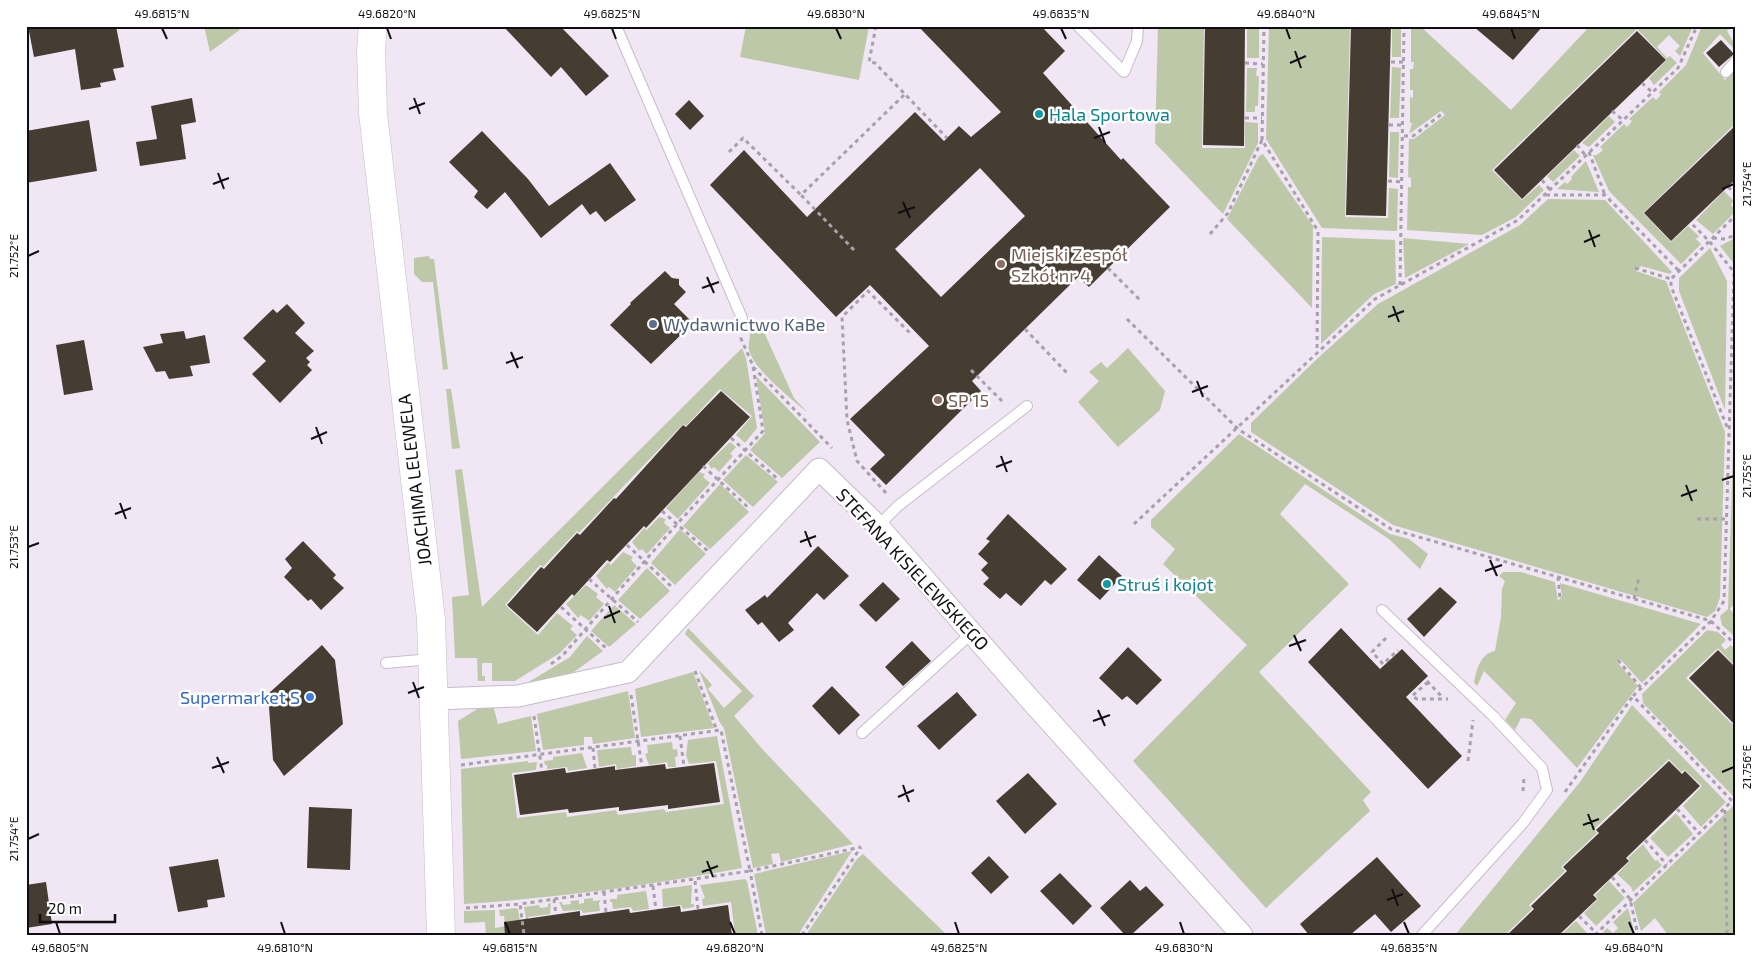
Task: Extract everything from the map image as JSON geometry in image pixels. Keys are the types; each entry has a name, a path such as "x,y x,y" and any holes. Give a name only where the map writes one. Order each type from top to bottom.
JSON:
{"street":[{"name":"JOACHIMA LELEWELA","path":"373,26 371,50 373,113 431,619 441,935"},
{"name":"STEFANA KISIELEWSKIEGO","path":"628,672 819,469 878,526 973,632 1026,695 1242,935"},
{"path":"435,699 518,696 628,672"}],"lane":[{"path":"616,26 742,318"},
{"path":"1078,26 1124,72 1137,41 1138,26"},
{"path":"1726,72 1735,62"},
{"path":"878,526 898,506 1027,406"},
{"path":"1382,610 1493,716 1542,768 1547,790 1529,815 1422,935"},
{"path":"862,733 973,632"},
{"path":"386,662 432,659"}],"path":[{"path":"876,26 870,62 875,63 947,138"},
{"path":"1210,234 1228,213 1262,140 1264,26"},
{"path":"1400,285 1404,136 1404,26"},
{"path":"1134,524 1238,429 1375,299 1518,220 1678,68 1697,26"},
{"path":"1391,62 1405,62"},
{"path":"1245,63 1263,64"},
{"path":"1642,83 1652,92"},
{"path":"801,195 904,95"},
{"path":"1612,111 1623,120"},
{"path":"1404,136 1413,136 1443,113"},
{"path":"1245,118 1262,118"},
{"path":"1389,125 1404,125"},
{"path":"729,152 743,138 854,250"},
{"path":"1262,140 1315,222 1318,231 1317,353"},
{"path":"1577,145 1588,154 1605,195 1679,271"},
{"path":"1542,180 1550,190"},
{"path":"1388,181 1403,182"},
{"path":"1728,187 1735,193"},
{"path":"1545,195 1605,195"},
{"path":"1728,430 1671,286 1671,279 1735,216"},
{"path":"1578,916 1597,934 1630,899 1732,801 1633,696 1711,621 1724,601 1734,272 1711,239 1691,223"},
{"path":"1711,239 1725,239 1735,235"},
{"path":"1108,268 1141,301"},
{"path":"1635,268 1671,279"},
{"path":"898,506 857,462 847,420 842,317 868,291 911,334"},
{"path":"548,665 563,656 646,563 677,524 744,449 763,431 752,366 737,328 742,318"},
{"path":"1127,319 1238,429 1391,530 1711,621 1735,644"},
{"path":"1025,329 1067,373"},
{"path":"752,366 838,454"},
{"path":"971,370 1015,415"},
{"path":"731,438 780,480"},
{"path":"703,466 751,509"},
{"path":"662,511 709,552"},
{"path":"1697,519 1726,518"},
{"path":"627,545 673,588"},
{"path":"1558,577 1560,599"},
{"path":"1634,599 1639,577"},
{"path":"589,579 638,622"},
{"path":"561,607 607,649"},
{"path":"1391,633 1372,652 1383,664 1398,650"},
{"path":"1618,660 1642,688"},
{"path":"695,671 718,731"},
{"path":"628,672 642,767"},
{"path":"1444,699 1426,680 1412,696 1417,699 1444,699 1456,698"},
{"path":"529,694 542,771"},
{"path":"1468,761 1474,717 1480,724"},
{"path":"455,765 721,730 762,935"},
{"path":"680,736 684,767"},
{"path":"592,748 595,769"},
{"path":"1524,774 1524,786 1518,805 1529,815"},
{"path":"1677,809 1699,833"},
{"path":"1724,809 1727,935"},
{"path":"1645,840 1667,865"},
{"path":"458,909 520,904 695,880 750,871 861,847 802,935"},
{"path":"1612,877 1630,899 1638,935"},
{"path":"695,880 698,909"},
{"path":"653,886 656,910"},
{"path":"604,892 606,913"},
{"path":"554,899 556,915"},
{"path":"520,904 524,935"}],"green space":[{"path":"204,26 245,26 210,52"},
{"path":"746,26 869,26 859,80 740,57"},
{"path":"1158,26 1204,26 1202,148 1245,148 1245,122 1258,123 1258,143 1223,214 1155,143"},
{"path":"1247,26 1259,26 1259,58 1247,58"},
{"path":"1269,26 1350,26 1345,217 1388,218 1389,188 1398,189 1397,231 1322,228 1266,139"},
{"path":"1392,26 1401,27 1401,57 1392,57"},
{"path":"1411,26 1420,26 1511,110 1590,26 1693,26 1680,56 1675,51 1680,46 1669,35 1657,47 1667,58 1670,56 1677,63 1654,85 1649,78 1667,60 1637,29 1492,170 1522,200 1539,185 1544,190 1516,217 1482,235 1407,230 1408,187 1411,187 1411,178 1408,177 1409,139 1414,139 1445,115 1441,111 1409,134 1412,123 1410,123 1410,97 1413,98 1413,90 1410,90 1410,69 1413,69 1414,62 1411,62"},
{"path":"1702,26 1732,26 1727,31 1735,45 1735,50 1720,34 1703,53 1725,80 1735,70 1735,124 1643,213 1671,242 1688,226 1699,236 1696,239 1701,244 1681,264 1609,191 1593,155 1597,155 1603,150 1600,147 1624,124 1627,127 1632,121 1629,119 1653,97 1656,100 1661,95 1659,92 1686,65"},
{"path":"1392,67 1401,68 1399,118 1390,118"},
{"path":"1247,68 1257,68 1256,76 1259,76 1258,106 1255,106 1255,112 1246,112"},
{"path":"1609,116 1615,122 1589,147 1582,143"},
{"path":"1390,132 1399,132 1398,178 1389,177"},
{"path":"1574,150 1580,156 1553,182 1547,176"},
{"path":"1263,154 1313,226 1312,308 1227,219 1259,156"},
{"path":"1586,161 1599,192 1557,189 1565,182 1567,184"},
{"path":"1724,191 1734,201 1731,204 1735,212 1713,234 1696,220"},
{"path":"1548,199 1605,200 1672,272 1670,274 1641,266 1636,271 1666,281 1725,432 1720,598 1715,611 1707,617 1393,525 1251,432 1251,423 1319,357 1378,304 1520,225"},
{"path":"1322,237 1395,240 1396,284 1374,294 1321,344"},
{"path":"1403,238 1469,244 1405,278"},
{"path":"1735,238 1735,265 1720,246"},
{"path":"1710,248 1727,281 1725,410 1679,291 1679,278"},
{"path":"429,256 430,259 434,259 448,369 443,370 433,282 422,282 414,274 414,258"},
{"path":"763,330 794,398 807,412 765,374 751,356 749,347 750,334"},
{"path":"742,348 746,358 757,428 745,443 736,435 752,416 720,389 686,426 683,424 579,533 577,531 543,567 540,565 505,605 538,635 557,613 573,626 570,629 577,635 560,653 515,681 492,681 492,663 482,663 482,676 485,676 485,681 478,681 477,658 455,658 452,597 469,595 455,470 462,469 482,607"},
{"path":"1128,348 1165,391 1160,410 1118,447 1078,402 1099,381 1089,372 1101,362 1107,368"},
{"path":"756,376 820,442 782,478 750,450 765,433"},
{"path":"1735,388 1735,603 1730,609 1735,615 1735,637 1722,625 1720,616 1728,609"},
{"path":"446,389 451,389 460,448 452,449"},
{"path":"1239,434 1390,534 1409,539 1428,554 1420,569 1389,539 1305,484 1280,514 1349,584 1259,672 1371,792 1363,800 1370,811 1266,908 1133,761 1247,645 1163,564 1175,549 1151,527 1151,520"},
{"path":"730,442 736,447 730,454 733,456 719,472 714,467 711,469 708,463"},
{"path":"746,455 778,482 753,507 723,480"},
{"path":"699,472 705,474 703,477 710,483 678,519 666,508"},
{"path":"720,484 749,512 710,549 683,526"},
{"path":"659,517 666,519 664,523 670,528 647,554 642,549 639,551 632,542 644,528 647,530"},
{"path":"680,529 706,554 675,585 651,563"},
{"path":"623,552 633,557 631,560 637,566 615,592 609,587 607,589 596,576 608,562 611,565"},
{"path":"647,568 670,591 640,619 618,600"},
{"path":"1503,572 1521,572 1555,582 1558,601 1562,596 1560,583 1701,624 1642,683 1620,659 1617,662 1638,686 1577,768 1531,719 1521,718 1515,730 1505,720 1516,703 1484,671 1477,686 1474,682 1478,667 1483,659 1486,655 1495,651 1501,617 1502,589 1505,581 1499,576"},
{"path":"586,585 598,594 596,597 604,604 589,621 581,615 578,618 566,604"},
{"path":"614,605 636,624 609,647 591,631"},
{"path":"688,628 754,696 734,716 764,751 853,844 781,862 779,853 771,854 773,864 753,868 724,728 720,723 699,670 712,685 708,689 724,708 742,691 685,634"},
{"path":"1707,630 1718,632 1726,640 1721,645 1725,650 1731,645 1735,650 1735,660 1732,663 1718,648 1686,678 1735,727 1735,798 1643,703 1642,694"},
{"path":"587,636 603,651 567,677 522,686 570,657"},
{"path":"693,672 714,728 641,737 635,689"},
{"path":"628,691 635,738 593,744 592,737 584,737 584,745 543,750 537,714"},
{"path":"493,705 498,724 531,716 536,751 461,759 458,721 482,706"},
{"path":"1632,705 1726,802 1701,827 1683,806 1702,786 1685,770 1681,772 1669,759 1594,829 1597,833 1561,867 1565,871 1529,905 1532,909 1505,935 1455,935 1580,782"},
{"path":"717,736 742,868 604,890 464,904 461,769 528,761 528,763 537,762 536,770 512,773 517,818 566,812 567,817 616,810 618,815 664,809 666,812 724,804 716,761 689,764 686,755 688,740"},
{"path":"672,742 673,750 677,749 678,756 675,757 676,767 668,767 667,762 649,765 645,754 648,753 647,745"},
{"path":"631,747 632,755 636,755 636,766 617,769 616,764 599,767 597,750"},
{"path":"582,753 587,768 568,771 567,767 547,769 547,765 545,765 544,761 553,760 553,757"},
{"path":"1735,804 1735,935 1668,935 1655,918 1641,931 1633,903"},
{"path":"1676,813 1693,834 1668,857 1650,838"},
{"path":"1643,844 1655,861 1657,860 1662,865 1633,892 1631,887 1617,874 1630,861 1628,858"},
{"path":"852,851 798,935 766,935 754,874"},
{"path":"863,854 947,935 806,935 857,859"},
{"path":"745,879 758,935 735,935 731,902 703,906 702,899 705,898 700,885"},
{"path":"1609,881 1625,898 1596,926 1584,913 1598,899 1595,895"},
{"path":"692,885 691,904 694,904 694,907 683,909 681,905 663,907 662,889"},
{"path":"646,891 649,909 633,911 631,907 613,909 612,902 610,902 610,899 617,899 617,895"},
{"path":"593,898 593,901 601,900 599,903 600,911 583,913 581,910 563,911 559,902 562,902 563,905 571,904 570,901 579,900 579,904 584,903 584,899"},
{"path":"551,903 550,914 528,917 531,935 529,935 524,907 539,905 540,908 548,907 548,904"},
{"path":"1628,908 1635,935 1606,935 1603,932 1607,928 1613,933 1618,928 1613,922"},
{"path":"518,909 522,935 486,935 485,922 464,923 464,911 495,910 495,928 505,926 504,916 500,916 499,910"},
{"path":"1576,921 1589,935 1561,935"}],"building":[{"path":"28,26 116,26 124,67 113,69 116,80 100,83 101,87 81,90 75,49 34,57"},
{"path":"503,26 560,26 609,76 586,96 561,67 551,77"},
{"path":"918,26 1041,26 1065,51 1043,73 1121,160 1123,158 1170,207 1089,287 1078,277 972,381 981,391 886,485 870,469 885,455 850,419 929,346 870,285 836,317 710,185 744,150 807,217 915,112 944,141 959,126 971,137 1001,112","holes":["980,168 1025,216 941,297 895,249"]},
{"path":"1205,26 1245,26 1244,146 1203,145"},
{"path":"1351,26 1391,26 1386,216 1346,215"},
{"path":"1473,26 1543,26 1513,60"},
{"path":"1637,31 1666,60 1522,199 1494,170"},
{"path":"1721,40 1734,54 1719,67 1706,53"},
{"path":"192,98 196,122 181,125 186,159 140,166 136,142 157,139 151,106"},
{"path":"689,100 704,116 690,130 675,114"},
{"path":"89,120 97,171 26,183 26,131"},
{"path":"1735,126 1735,180 1671,241 1644,213"},
{"path":"482,131 528,179 549,206 610,163 636,200 605,222 596,211 590,215 582,204 541,238 505,192 487,209 474,197 478,191 449,162"},
{"path":"665,271 672,278 679,279 679,285 686,292 674,304 693,323 651,364 610,325 630,303"},
{"path":"287,304 305,323 295,333 314,351 306,358 310,362 307,365 312,370 280,403 252,374 266,361 243,338 273,309 277,313"},
{"path":"184,331 186,339 205,335 210,363 190,366 193,376 169,379 165,371 156,372 143,347 163,343 160,334"},
{"path":"84,340 93,390 64,395 56,345"},
{"path":"721,391 750,417 646,528 644,526 610,562 607,560 537,632 507,605 541,567 544,569 577,533 580,535 614,498 616,499 683,425 686,427"},
{"path":"1008,514 1067,569 1051,585 1045,580 1021,606 1006,593 1000,599 983,584 989,578 981,570 988,563 978,554 990,541 986,539"},
{"path":"303,541 336,575 333,578 344,588 321,610 311,599 308,601 284,577 292,568 285,559"},
{"path":"818,546 849,576 824,600 817,593 788,623 794,630 779,642 762,622 758,625 745,610 765,595 767,598"},
{"path":"1099,555 1122,576 1100,600 1077,580"},
{"path":"883,582 900,599 876,622 859,605"},
{"path":"1440,587 1457,602 1424,637 1407,619"},
{"path":"1341,628 1380,669 1402,649 1428,676 1406,697 1462,756 1428,789 1308,662"},
{"path":"912,641 931,661 903,686 885,667"},
{"path":"322,645 335,660 343,724 284,776 273,760 268,694"},
{"path":"1128,647 1162,680 1137,705 1127,696 1122,700 1099,678"},
{"path":"1718,650 1735,667 1735,725 1689,678"},
{"path":"832,686 860,715 839,735 812,706"},
{"path":"957,692 977,715 939,750 917,726"},
{"path":"1669,761 1682,774 1685,771 1700,786 1626,858 1629,861 1593,895 1597,899 1559,935 1507,935 1534,909 1531,906 1567,871 1563,867 1599,833 1596,830"},
{"path":"714,763 720,802 668,809 668,805 619,811 619,807 569,813 568,809 520,815 514,775 565,768 566,773 615,766 615,770 665,764 666,769"},
{"path":"1028,773 1057,804 1025,834 996,801"},
{"path":"309,807 352,809 350,870 307,868"},
{"path":"989,856 1009,877 991,894 971,873"},
{"path":"1377,857 1421,906 1391,932 1375,914 1350,935 1309,935 1300,924"},
{"path":"218,859 225,897 207,900 208,907 178,912 169,867"},
{"path":"1060,873 1092,906 1073,925 1040,891"},
{"path":"1130,880 1140,891 1146,886 1164,905 1131,935 1125,935 1100,908"},
{"path":"46,882 52,924 26,928 26,885"},
{"path":"728,905 732,935 505,935 504,922 580,911 580,916 629,909 630,913 680,906 681,912"}],"place":[{"name":"Hala Sportowa","path":"1039,114"},
{"name":"Miejski Zespół Szkół nr 4","path":"1001,264"},
{"name":"Wydawnictwo KaBe","path":"653,324"},
{"name":"SP 15","path":"938,400"},
{"name":"Struś i kojot","path":"1107,584"},
{"name":"Supermarket S","path":"310,697"}]}
